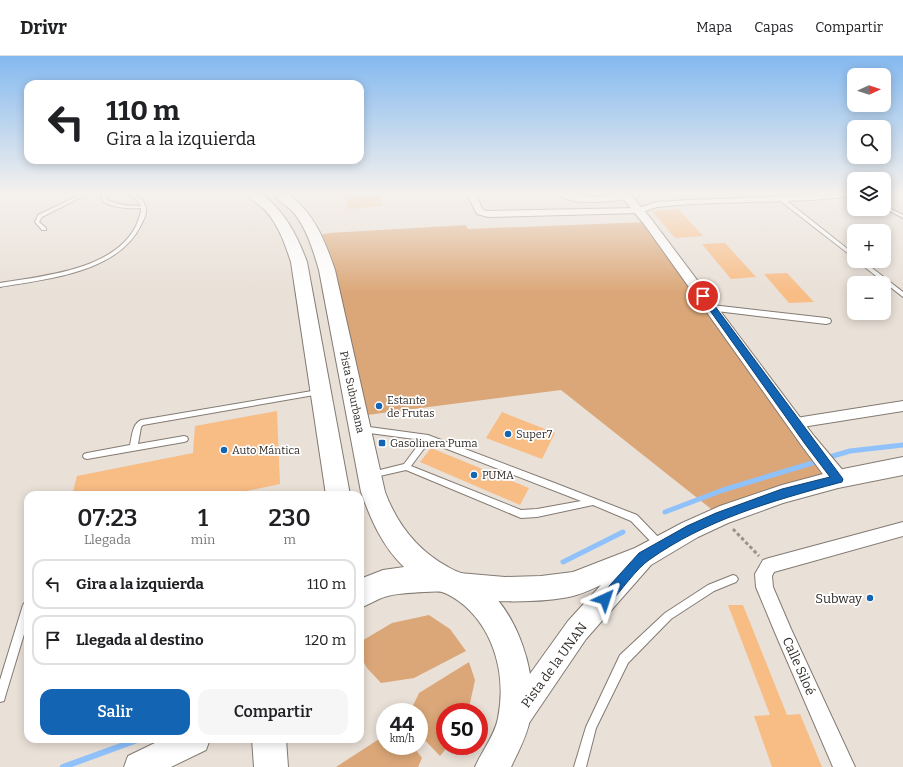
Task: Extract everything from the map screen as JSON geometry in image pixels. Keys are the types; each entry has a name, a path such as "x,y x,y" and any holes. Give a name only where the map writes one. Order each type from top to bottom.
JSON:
{"main road":[{"path":"285,227 299,262 337,491"},
{"name":"Pista Suburbana","path":"312,227 320,245 327,270 373,492 389,531 409,554 450,582 471,594 491,612 498,622 510,650 515,679 516,697 514,720 509,734 492,767"},
{"name":"Pista de la UNAN","path":"450,582 505,589 541,588 573,584 652,552 690,530 720,516 782,494 838,479 903,466"},
{"name":"Pista de la UNAN","path":"514,720 577,630 652,552"},
{"path":"364,592 375,585 404,579 450,582"},
{"path":"139,767 187,743"},
{"path":"269,743 271,767"}],"street":[{"path":"652,227 808,441 838,479"},
{"path":"712,308 826,321"},
{"path":"796,423 903,406"},
{"path":"769,566 903,529"},
{"name":"Calle Siloé","path":"769,566 763,574 765,587 844,767"}],"lane":[{"path":"0,285 56,275 90,265 111,256 127,243 139,227"},
{"path":"817,227 847,251"},
{"path":"869,268 903,295"},
{"path":"133,448 138,426 141,423 321,392"},
{"path":"360,428 428,438 634,518 652,552"},
{"path":"87,456 184,438"},
{"path":"406,468 428,438"},
{"path":"369,476 406,468 521,514 537,513 592,502"},
{"path":"580,767 591,728 624,659 668,616 711,588 733,579"},
{"path":"0,697 24,618"}],"path":[{"path":"720,516 769,566"}],"shaded area":[{"path":"429,227 467,227 468,229 515,227 652,227 838,479 720,516 561,390 367,415 316,236 329,233"},
{"path":"429,615 450,629 466,651 414,678 381,683 367,668 364,662 364,640 392,623"},
{"path":"469,662 475,680 470,703 436,703 436,752 428,743 428,703 414,703 419,693"},
{"path":"376,741 376,755 420,755 422,758 418,767 336,767"}],"building":[{"path":"666,227 695,227 703,236 675,238"},
{"path":"725,243 756,277 731,279 702,244"},
{"path":"787,273 814,302 789,303 764,274"},
{"path":"277,411 280,484 247,491 73,491 77,476 193,453 195,426"},
{"path":"502,412 555,433 542,459 486,438"},
{"name":"PUMA","path":"431,448 529,488 520,505 420,462"},
{"path":"728,605 743,605 787,715 800,714 822,767 772,767 754,716 770,715"}],"waterway":[{"path":"826,458 850,451 903,445"},
{"path":"665,512 723,490 819,461"},
{"path":"563,562 623,532"},
{"path":"63,767 129,743"}],"place":[{"name":"Estante de Frutas","path":"379,406"},
{"name":"Super7","path":"508,434"},
{"name":"Gasolinera Puma","path":"382,443"},
{"name":"Auto Mántica","path":"224,450"},
{"name":"PUMA","path":"474,475"},
{"name":"Subway","path":"870,598"}],"route":[{"path":"605,599 643,557 690,530 720,516 782,494 838,479 808,441 703,296"}]}
